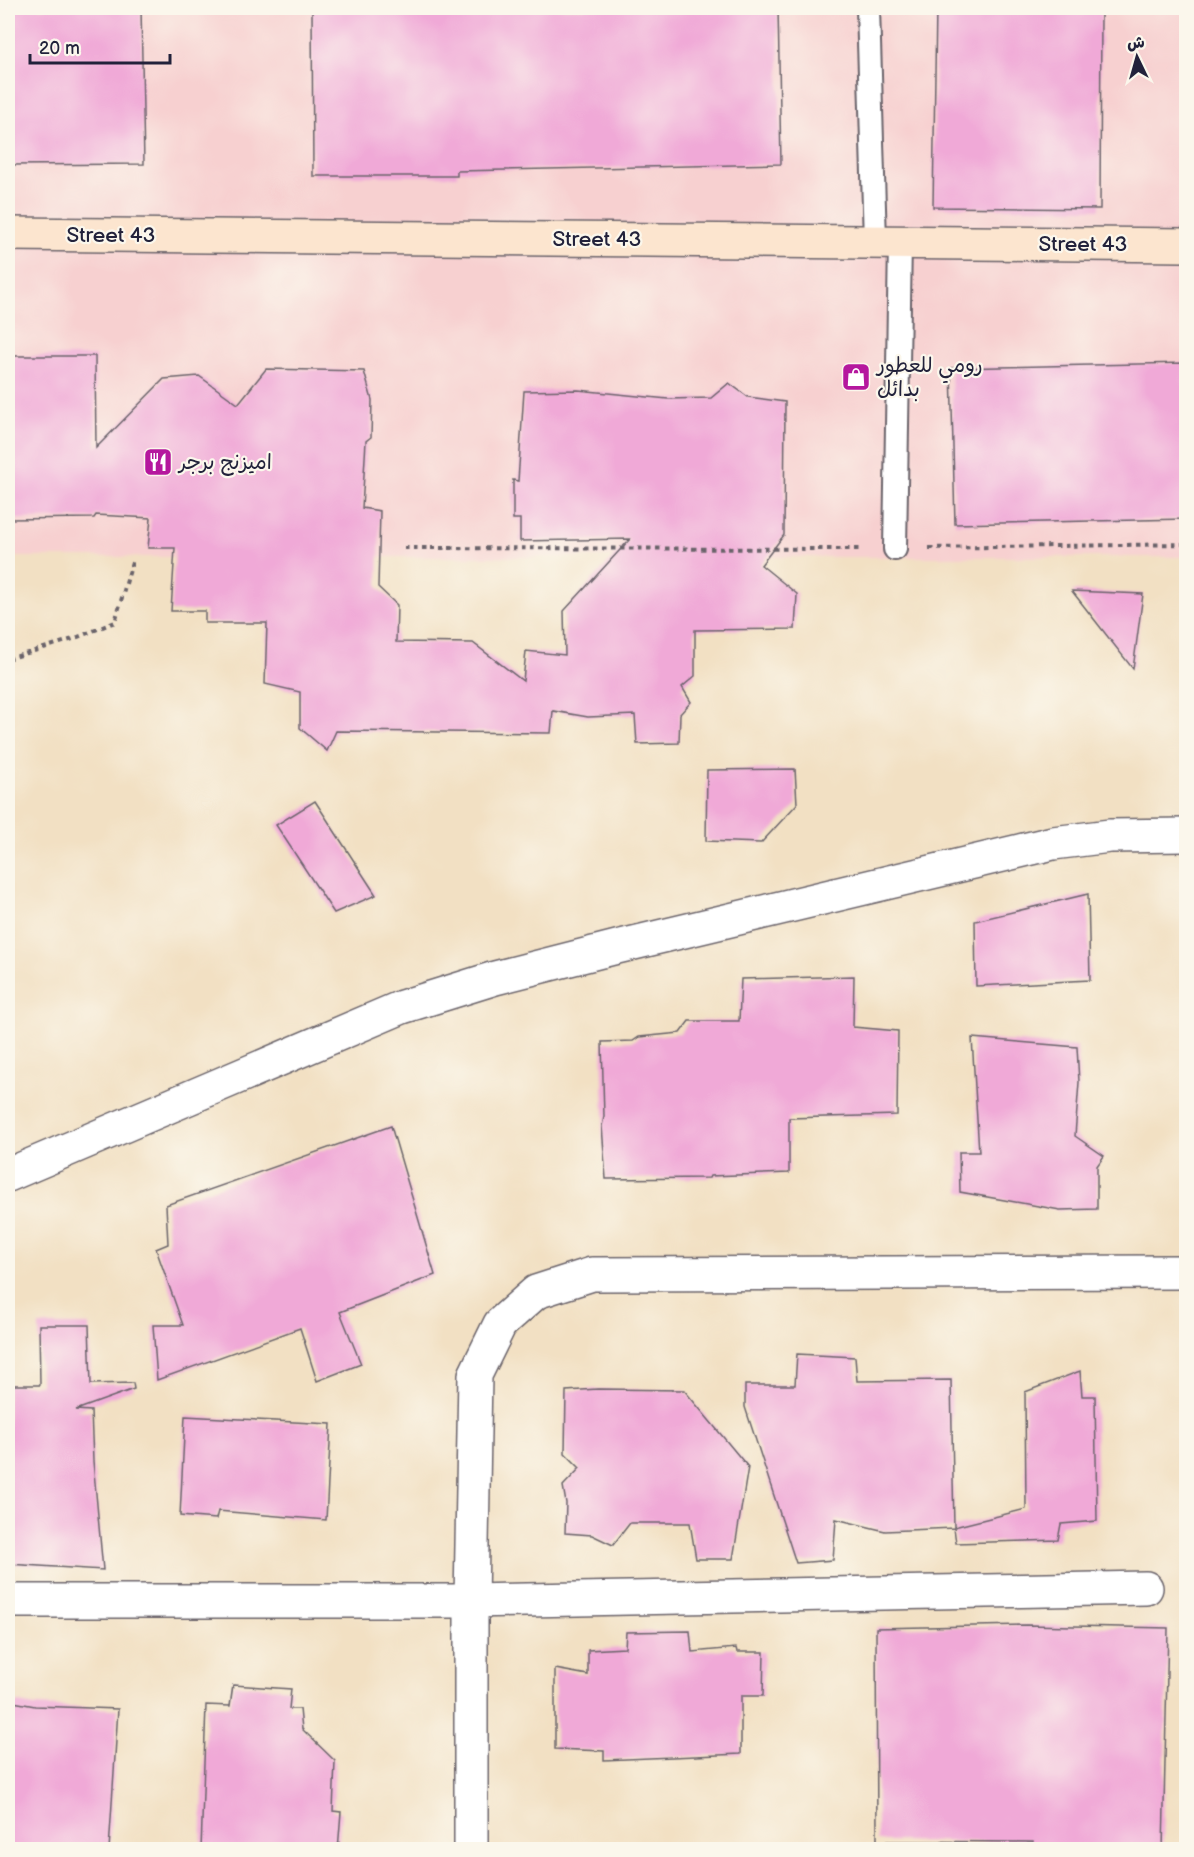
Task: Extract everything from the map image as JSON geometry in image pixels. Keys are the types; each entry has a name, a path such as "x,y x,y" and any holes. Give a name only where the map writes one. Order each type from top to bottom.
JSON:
{"street":[{"name":"Street 43","path":"8,234 1186,245"},
{"path":"8,1175 402,1007 495,978 1053,843 1110,836 1186,835"},
{"path":"471,1850 471,1601 475,1375 500,1324 536,1292 592,1274 1186,1272"},
{"path":"8,1601 471,1601 1146,1588"}],"lane":[{"path":"868,8 887,242 895,549"}],"path":[{"path":"404,548 895,549 1186,544"},
{"path":"8,659 73,639 115,622 133,559"}],"shaded area":[{"path":"8,8 1186,8 1186,557 8,557"}],"building":[{"path":"8,8 141,8 144,164 8,165"},
{"path":"312,8 778,8 781,164 457,171 457,176 313,176"},
{"path":"936,8 1101,8 1100,209 933,207"},
{"path":"8,356 95,356 96,448 164,379 199,376 238,404 266,369 364,371 372,400 371,437 366,441 362,508 380,511 378,587 397,605 396,642 473,643 523,681 526,651 565,655 564,611 630,539 520,541 520,519 513,519 513,480 518,481 524,391 578,390 668,399 711,398 729,383 748,397 785,402 784,535 761,565 797,594 795,629 695,630 695,676 682,687 691,702 680,714 679,743 637,744 635,715 588,717 553,711 551,733 336,731 327,751 300,728 300,692 265,684 267,623 205,623 205,611 171,611 175,548 148,548 151,518 96,515 94,518 8,519"},
{"path":"1186,363 1186,519 955,524 951,368"},
{"path":"1072,591 1143,594 1133,669"},
{"path":"795,769 797,804 761,843 706,841 707,770"},
{"path":"315,801 376,895 334,913 276,825"},
{"path":"1088,894 1090,980 976,986 975,921"},
{"path":"854,976 853,1027 898,1031 897,1115 789,1118 789,1173 710,1176 709,1178 606,1179 602,1126 604,1117 602,1042 633,1041 639,1037 680,1033 689,1021 739,1021 741,979"},
{"path":"972,1038 1077,1047 1079,1082 1075,1136 1104,1156 1097,1166 1097,1209 1060,1210 960,1192 959,1152 979,1152"},
{"path":"391,1126 435,1275 340,1312 361,1364 317,1381 300,1328 157,1380 153,1325 183,1325 156,1249 168,1244 166,1205"},
{"path":"39,1325 89,1325 91,1384 133,1383 134,1389 76,1410 91,1411 103,1570 8,1564 8,1385 40,1385"},
{"path":"797,1354 855,1357 857,1381 951,1380 954,1527 1026,1509 1025,1392 1080,1371 1082,1396 1095,1396 1097,1521 1061,1524 1058,1540 956,1543 954,1528 885,1531 836,1519 833,1560 796,1563 745,1407 745,1385 795,1385"},
{"path":"684,1390 748,1467 733,1559 696,1559 690,1523 630,1523 613,1545 592,1535 565,1533 566,1503 563,1486 580,1468 565,1453 566,1391"},
{"path":"185,1416 331,1424 326,1520 218,1511 216,1519 180,1516"},
{"path":"1026,1625 1168,1628 1163,1850 1032,1850 1033,1842 877,1841 876,1628"},
{"path":"690,1631 692,1652 736,1648 737,1652 764,1652 763,1696 741,1696 741,1754 604,1760 604,1751 555,1749 555,1669 588,1675 588,1650 625,1648 626,1632"},
{"path":"233,1685 291,1689 289,1709 300,1709 302,1729 335,1761 333,1811 341,1812 338,1850 201,1850 206,1705 230,1706"},
{"path":"8,1701 35,1706 118,1709 109,1850 8,1850"}],"place":[{"name":"رومي للعطور بدائل","path":"856,377"},
{"name":"اميزنج برجر","path":"158,462"}]}
